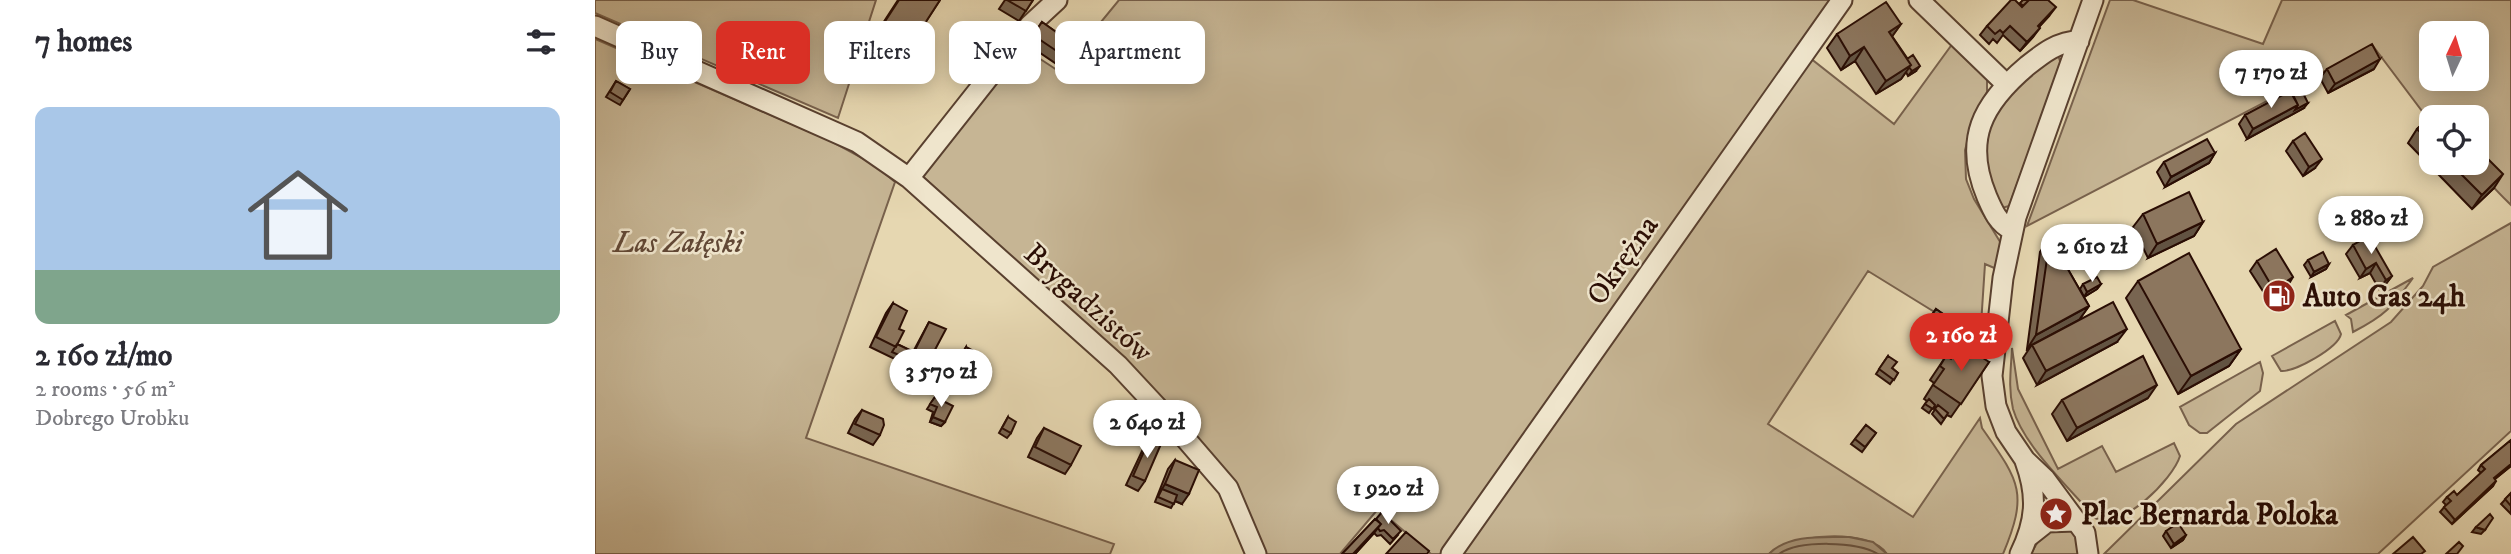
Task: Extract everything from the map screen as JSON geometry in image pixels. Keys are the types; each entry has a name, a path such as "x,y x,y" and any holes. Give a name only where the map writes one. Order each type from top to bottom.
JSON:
{"street":[{"path":"909,178 1030,25 1057,0"},
{"name":"Okrężna","path":"1451,554 1842,0"},
{"path":"1919,0 2006,84"},
{"path":"2024,545 2036,498 2025,460 2002,422 1993,387 2003,278 2012,230 2094,0"},
{"name":"Brygadzistów","path":"595,26 856,142 909,178 1118,365 1172,423 1228,488 1256,554"},
{"path":"2012,230 2003,225 1993,212 1977,162 1983,117 2006,84 2044,52 2069,41 2078,41"},
{"path":"2025,460 2045,479 2085,533 2088,554"},
{"path":"2024,545 2047,522 2076,521"}],"green space":[{"path":"595,0 876,0 869,21 824,21 824,84 849,84 838,118 759,84 810,84 810,21 716,21 716,65 702,59 702,21 616,22 595,13"},
{"path":"1119,0 1832,0 1442,554 1431,554 1378,509 1340,554 1264,554 1233,485 1120,357 920,174 992,84 1041,84 1041,60 1055,69 1055,84 1205,84 1205,21 1102,21"},
{"path":"2110,0 2133,0 2263,44 2282,0 2511,0 2511,205 2484,175 2489,175 2489,105 2419,107 2373,46 2027,226"},
{"name":"Las Załęski","path":"595,39 616,48 616,84 699,84 831,141 875,165 895,182 806,438 1114,544 1110,554 595,554"},
{"path":"1953,43 1987,79 1987,92 1975,114 1965,150 1966,179 1974,199 2002,245 1999,270 1985,264 1980,340 1868,271 1768,424 1913,517 1980,418 1982,428 2005,461 2016,488 2016,516 2003,554 1887,554 1878,545 1864,540 1829,536 1793,542 1769,554 1457,554 1810,58 1894,124"},
{"path":"2058,55 2061,64 2009,206 2002,208 1991,181 1987,159 1991,123 2000,107 2047,56"},
{"path":"2511,223 2511,431 2378,554 2104,554 2236,424 2391,322 2423,286 2433,267"},
{"path":"2413,278 2388,310 2353,332 2351,319 2346,315"},
{"path":"2335,321 2341,334 2332,346 2305,363 2281,371 2272,356"},
{"path":"2012,348 2018,389 2058,469 2102,446 2116,472 2174,443 2180,456 2175,466 2145,501 2118,517 2106,520 2095,518 2049,466 2027,438 2013,409 2010,379"},
{"path":"2260,362 2263,373 2260,391 2207,433 2200,433 2189,425 2180,407"},
{"path":"2069,529 2077,536 2079,554 2031,554 2043,532"}],"water":[{"path":"1849,537 1873,542 1887,554 1769,554 1796,540"}],"building":[{"path":"899,0 940,0 926,21 885,21"},
{"path":"1007,0 1033,0 1026,11"},
{"path":"2011,0 2015,0 2022,7 2029,0 2048,0 2056,7 2027,42 2010,26 2003,33 2000,30 1995,34 1987,26"},
{"path":"1886,2 1901,24 1889,32 1911,65 1886,81 1864,47 1850,56 1837,34"},
{"path":"1041,23 1055,31 1055,50 1041,40"},
{"path":"2372,44 2380,59 2335,84 2327,69"},
{"path":"1913,55 1920,66 1912,71 1907,59"},
{"path":"616,81 616,84 630,89 623,100 610,92"},
{"path":"2290,91 2298,105 2253,129 2245,115"},
{"path":"2302,91 2308,103 2295,110 2298,105 2293,95"},
{"path":"2305,133 2322,159 2309,167 2293,141"},
{"path":"2207,139 2215,153 2171,177 2164,162"},
{"path":"2489,160 2503,174 2482,195 2462,175 2489,175"},
{"path":"2189,192 2203,222 2157,244 2143,214"},
{"path":"2369,236 2392,276 2386,280 2376,263 2366,269 2353,245"},
{"path":"2050,238 2089,306 2036,335"},
{"path":"2276,249 2293,277 2274,290 2257,261"},
{"path":"2323,252 2329,264 2314,272 2308,260"},
{"path":"2189,253 2241,349 2191,376 2138,281"},
{"path":"2097,277 2101,284 2087,292 2083,284"},
{"path":"2113,302 2127,329 2046,371 2032,345"},
{"path":"893,303 907,311 899,329 904,331 896,347 876,337"},
{"path":"1936,309 1943,314 1934,326 1928,321"},
{"path":"929,322 946,329 929,361 914,352"},
{"path":"897,344 914,352 910,360 892,352"},
{"path":"1962,344 1989,362 1961,404 1933,385 1944,369 1940,366 1946,356 1951,359"},
{"path":"966,347 977,353 967,370 956,364"},
{"path":"1888,356 1897,362 1892,368 1898,373 1894,380 1879,369"},
{"path":"2143,356 2157,385 2077,428 2062,400"},
{"path":"935,397 953,406 945,422 933,417 937,407 930,404"},
{"path":"1929,399 1935,405 1933,409 1925,404"},
{"path":"1938,405 1948,413 1944,419 1935,409"},
{"path":"862,410 883,419 880,435 855,424"},
{"path":"1008,417 1016,422 1011,433 1002,428"},
{"path":"1866,425 1876,433 1865,447 1855,439"},
{"path":"1044,428 1081,446 1071,465 1035,447"},
{"path":"1149,440 1161,444 1145,481 1133,476"},
{"path":"2511,440 2511,464 2494,478 2496,481 2455,520 2444,507 2451,501 2447,497 2454,491 2457,495 2485,469 2481,465"},
{"path":"1175,460 1199,470 1189,494 1165,484"},
{"path":"1162,489 1177,495 1174,504 1158,497"},
{"path":"2511,493 2511,506 2505,499"},
{"path":"1382,512 1401,531 1393,539 1378,528 1381,524 1376,519"},
{"path":"2490,514 2493,518 2485,530 2476,527"},
{"path":"1375,519 1381,524 1353,554 1342,554"},
{"path":"2178,523 2186,535 2174,544 2166,531"},
{"path":"1406,532 1429,551 1427,554 1386,554"},
{"path":"2413,537 2425,551 2421,554 2393,554"},
{"path":"2459,542 2463,546 2457,554 2446,554"}],"place":[{"name":"Auto Gas 24h","path":"2279,296"},
{"name":"Plac Bernarda Poloka","path":"2056,514"}]}
